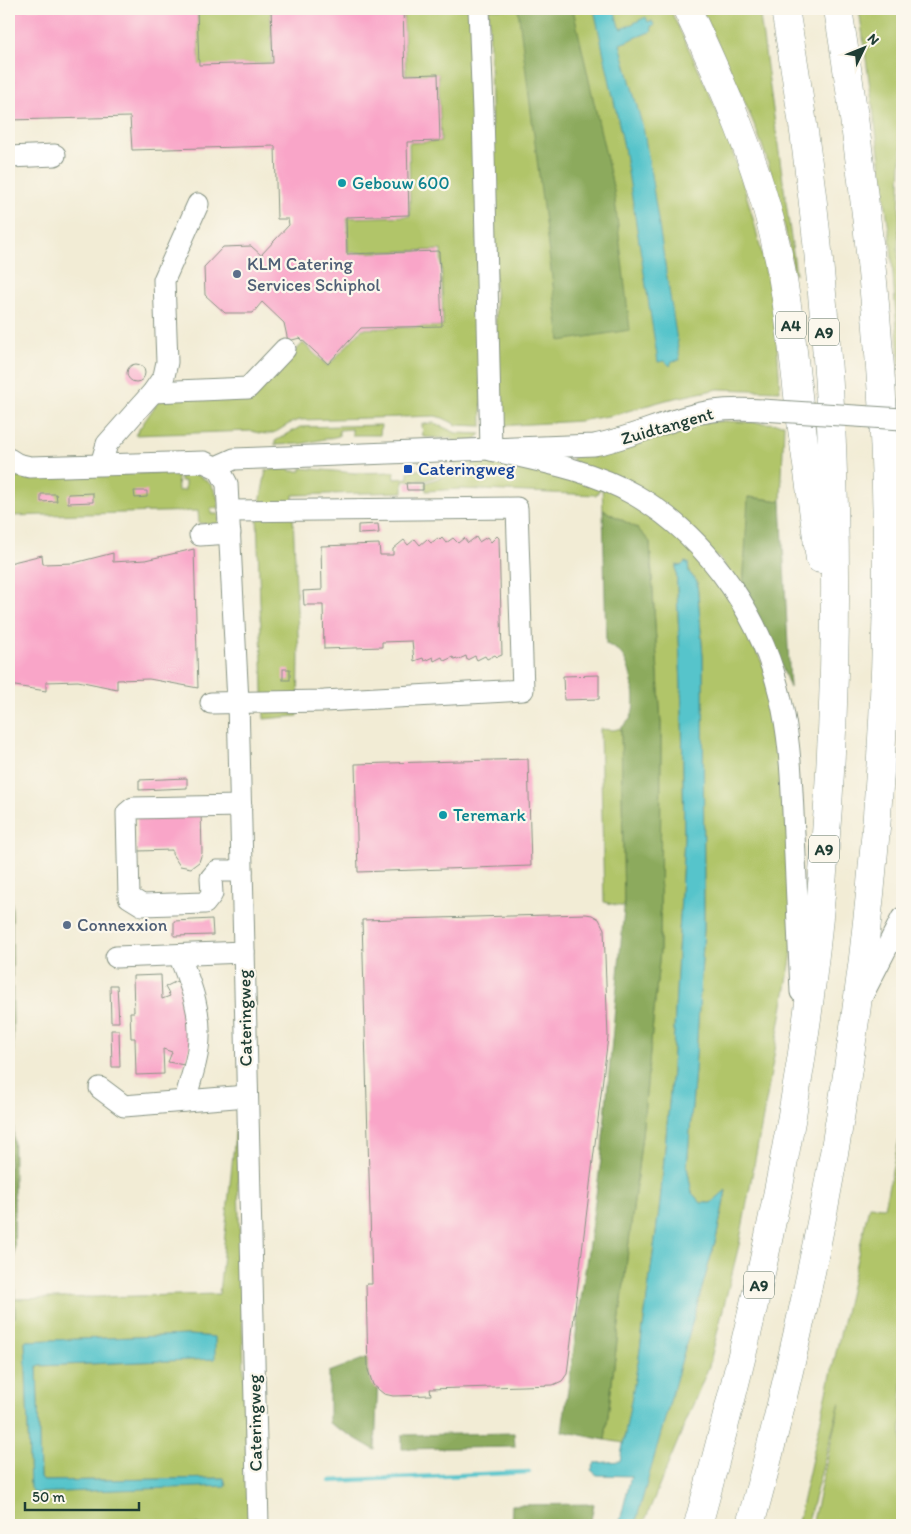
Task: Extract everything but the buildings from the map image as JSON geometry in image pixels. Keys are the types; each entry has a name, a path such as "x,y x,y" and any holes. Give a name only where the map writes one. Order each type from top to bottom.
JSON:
{"highway":[{"name":"A4","path":"687,9 716,70 752,160 776,244 790,320 834,658"},
{"name":"A9","path":"698,1525 760,1280 782,1168 803,1040 816,939 831,756 835,569 834,482 828,375 808,160 785,9"},
{"path":"750,1525 789,1370 831,1174 858,1003 871,891 880,780 887,544 879,350 853,100 838,9"},
{"path":"880,780 902,632"}],"street":[{"path":"9,458 17,464 30,467 199,462 209,463 216,467 234,458 491,450 479,9"},
{"path":"9,156 55,155"},
{"path":"100,464 107,444 153,392 164,376 167,362 164,280 198,204"},
{"path":"153,392 248,388 285,349"},
{"name":"Zuidtangent","path":"491,450 594,445 629,437 685,417 707,412 743,408 902,419"},
{"name":"A9","path":"491,450 560,465 604,481 634,495 666,517 692,540 723,576 745,610 764,647 776,680 783,709 792,770 803,1040"},
{"name":"Cateringweg","path":"216,467 226,480 228,489 238,702 258,1525"},
{"path":"211,703 324,701 523,690 517,508 228,511"},
{"path":"200,535 230,534"},
{"path":"241,806 133,808 128,813 129,896 142,905 205,903 212,894 211,878 217,871 242,871"},
{"path":"858,1003 902,918"},
{"path":"116,957 244,952"},
{"path":"179,955 195,997 199,1022 198,1048 185,1101"},
{"path":"100,1088 124,1106 247,1096"}],"green space":[{"path":"197,9 271,9 272,63 199,66"},
{"path":"403,9 472,9 482,426 457,425 435,416 300,420 268,434 252,431 135,435 162,396 255,393 303,343 328,366 362,329 443,326 441,250 348,253 347,218 410,216 409,143 441,141 438,74 406,75"},
{"path":"489,9 670,9 721,121 748,202 765,268 773,312 780,391 718,389 666,400 614,415 579,421 498,426"},
{"path":"518,9 573,9 614,191 630,330 560,341"},
{"path":"702,9 759,9 796,274 794,274 777,193 762,145 741,93"},
{"path":"859,9 902,9 902,133 898,248 902,335 902,399 891,246"},
{"path":"724,421 784,424 781,501 749,497 743,591 720,559 572,460 573,455 703,423"},
{"path":"434,423 456,433 481,434 474,441 454,443 453,439 423,437 422,424"},
{"path":"381,425 380,435 352,435 352,429 339,430 339,436 301,444 275,445 275,441 300,427"},
{"path":"455,460 509,462 532,465 602,485 653,515 690,546 714,572 736,610 769,677 782,721 792,772 796,823 794,886 797,925 739,1245 709,1366 643,1525 635,1525 717,1235 726,1191 711,1203 701,1203 692,1193 687,1167 704,929 703,657 697,582 689,572 688,563 685,562 681,566 676,566 682,710 684,837 672,1070 660,1203 639,1357 624,1443 605,1440 642,1135 660,950 661,724 650,542 637,528 603,510 602,486 596,495 461,489 426,491 425,483 447,475 447,473 455,473"},
{"path":"444,464 444,473 427,480 403,481 403,492 293,495 293,503 260,503 266,470 290,469 290,471 301,471 301,468 355,473 394,472 395,479 408,478 408,472"},
{"path":"177,472 178,491 185,490 185,481 180,481 180,472 202,478 212,486 216,492 219,508 211,508 211,514 219,514 219,523 217,525 199,523 198,511 9,516 9,478"},
{"path":"748,497 781,501 790,688 772,641 743,591"},
{"path":"603,510 637,528 650,542 661,724 660,950 642,1135 605,1440 562,1431 601,1160 624,910 621,728 630,719 634,706 632,680 627,664 618,651 606,644"},
{"path":"293,515 299,657 298,716 264,719 257,516"},
{"path":"621,728 624,907 604,902 600,729 614,730"},
{"path":"9,799 12,915 15,1317 9,1317"},
{"path":"236,1124 249,1525 9,1525 9,1317 15,1317 15,1299 219,1294","holes":["190,1335 215,1337 214,1359 37,1366 40,1478 44,1481 224,1478 226,1485 35,1493 30,1487 25,1341"]},
{"path":"902,1127 902,1525 812,1525 840,1402 807,1525 797,1525 869,1206 884,1207"},
{"path":"379,1353 375,1450 329,1423 329,1372"},
{"path":"514,1433 515,1447 402,1449 402,1435"},
{"path":"594,1504 590,1525 511,1525 512,1505"}],"water":[{"path":"594,9 614,9 619,27 622,29 646,17 648,22 652,21 654,25 651,26 652,31 620,44 644,132 680,360 672,361 670,366 665,361 658,362 624,147"},
{"path":"685,562 688,563 689,572 697,582 703,657 704,929 687,1167 692,1193 701,1203 711,1203 726,1190 717,1235 635,1525 619,1525 631,1476 597,1475 591,1470 595,1463 620,1461 639,1357 660,1203 672,1070 684,837 682,710 676,565 681,566"},
{"path":"190,1335 215,1337 215,1359 37,1366 40,1478 44,1481 224,1478 226,1486 34,1493 30,1488 25,1341"}],"waterway":[{"path":"330,1481 529,1472"}],"place":[{"name":"Gebouw 600","path":"342,183"},
{"name":"KLM Catering Services Schiphol","path":"237,274"},
{"name":"Cateringweg","path":"408,469"},
{"name":"Teremark","path":"443,815"},
{"name":"Connexxion","path":"67,925"}]}
